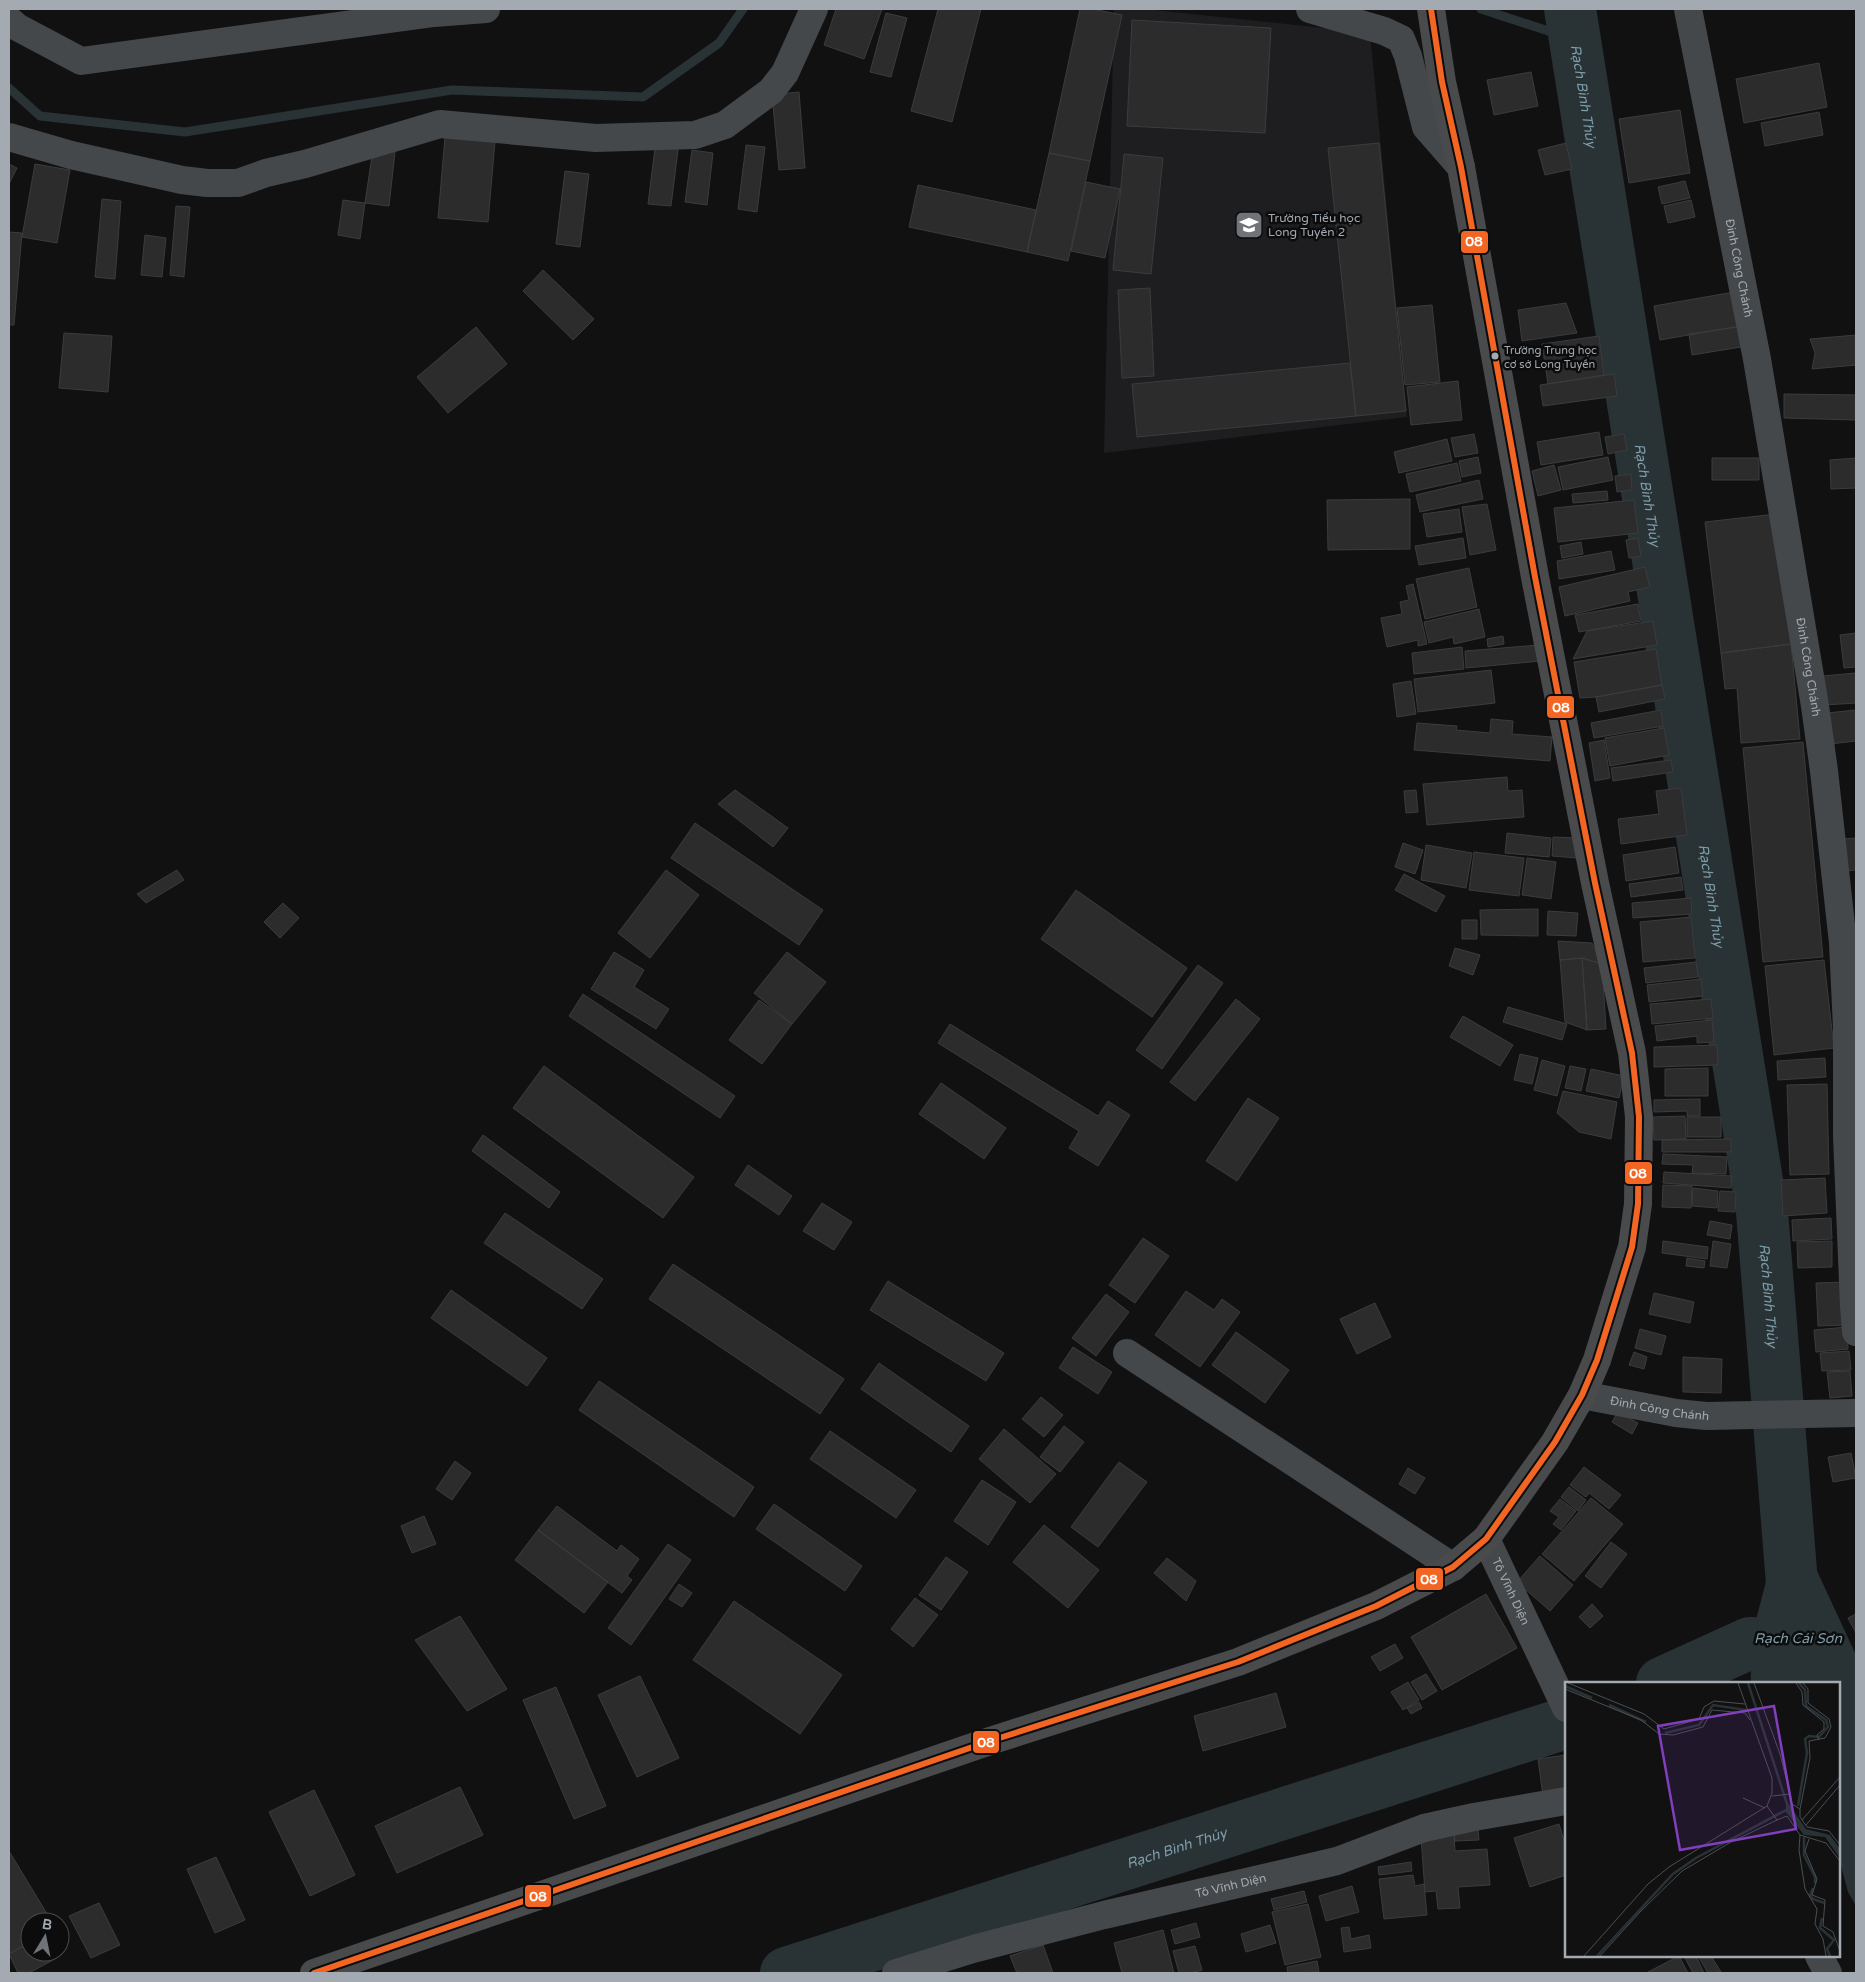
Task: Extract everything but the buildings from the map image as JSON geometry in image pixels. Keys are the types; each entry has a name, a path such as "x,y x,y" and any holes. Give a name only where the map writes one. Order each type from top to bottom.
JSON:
{"main road":[{"path":"314,1973 993,1740 1238,1662 1376,1606 1453,1567 1486,1539 1555,1442 1582,1394 1596,1360 1632,1247 1638,1204 1638,1108 1632,1053 1535,577 1461,167 1442,82 1431,9"}],"street":[{"path":"9,20 17,27 81,61 292,34 434,13 486,9"},
{"path":"9,137 71,155 182,180 207,183 238,183 266,173 305,164 440,124 596,138 694,134 725,125 771,91 785,73 814,9"},
{"path":"1310,9 1384,31 1401,39 1408,56 1426,127 1461,167"},
{"name":"Đinh Công Chánh","path":"1688,9 1756,359 1809,670 1824,770 1843,943 1847,1028 1848,1154 1856,1332"},
{"path":"1127,1353 1453,1567"},
{"name":"Đinh Công Chánh","path":"1582,1394 1706,1416 1846,1414"},
{"name":"Tô Vĩnh Diện","path":"1486,1539 1565,1706"},
{"name":"Tô Vĩnh Diện","path":"896,1973 973,1948 1337,1860 1424,1828 1565,1801"},
{"path":"1820,1957 1828,1973"}],"shaded area":[{"name":"Trường Tiểu học Long Tuyền 2","path":"1114,9 1145,9 1370,33 1407,417 1104,453"}],"water":[{"name":"Rạch Cái Sơn","path":"1786,1504 1856,1655 1856,1906 1848,1892 1840,1862 1840,1682 1751,1682 1750,1643"}],"waterway":[{"path":"9,88 40,116 185,132 452,90 643,97 719,43 743,9"},
{"path":"1481,9 1573,39"},
{"name":"Rạch Bình Thủy","path":"1570,9 1762,1212 1797,1645 1816,1682"},
{"name":"Rạch Bình Thủy","path":"1664,1682 1750,1643 1797,1645"},
{"name":"Rạch Bình Thủy","path":"786,1973 1565,1723"}],"transit line":[{"name":"08","path":"314,1973 993,1740 1238,1662 1376,1606 1453,1567 1486,1539 1555,1442 1582,1395 1597,1360 1632,1247 1638,1204 1639,1117 1632,1053 1595,883 1535,577 1461,167 1442,82 1431,9"}],"place":[{"name":"Trường Tiểu học Long Tuyền 2","path":"1249,225"},
{"name":"Trường Trung học cơ sở Long Tuyền","path":"1495,356"}]}
